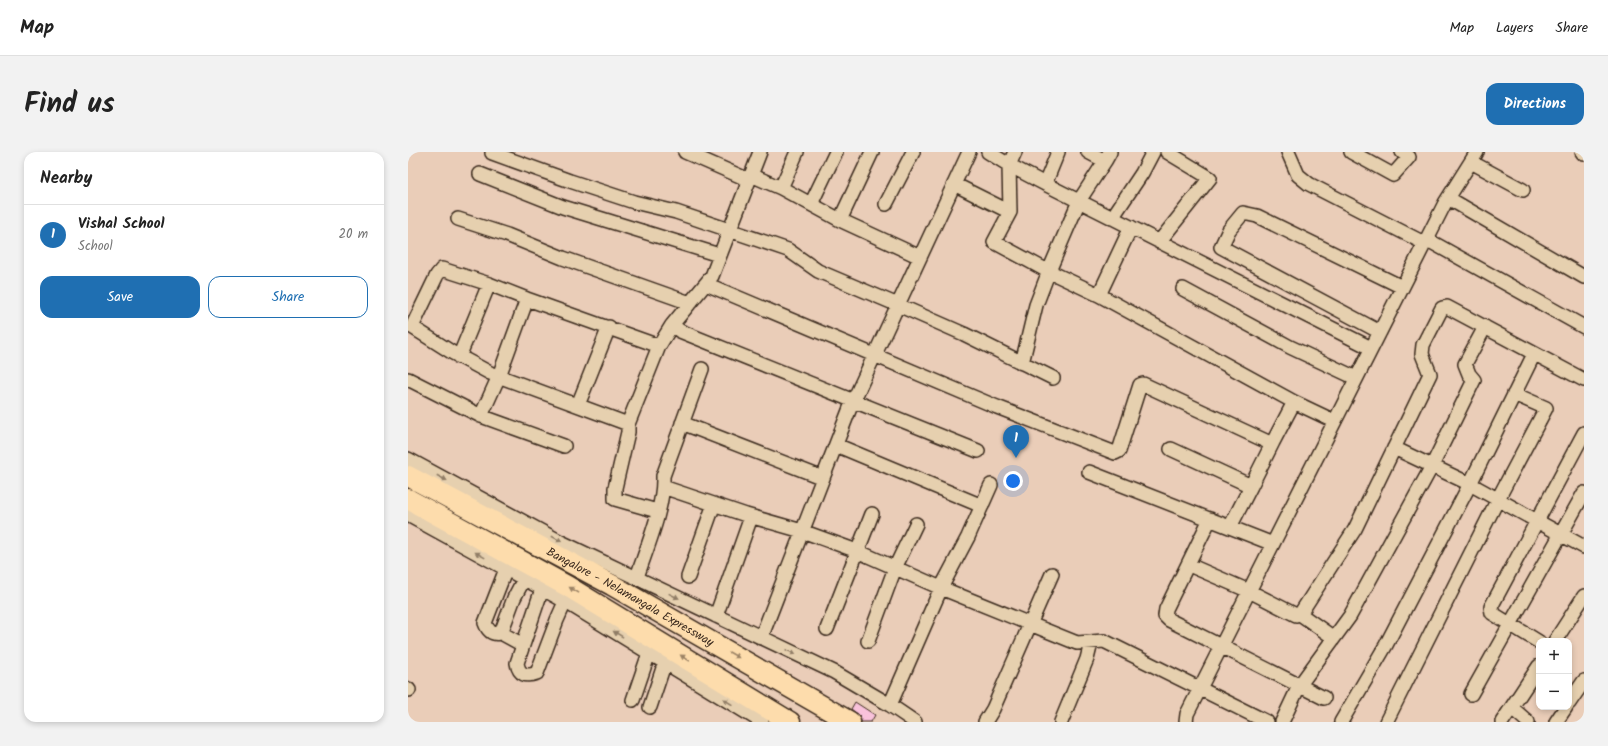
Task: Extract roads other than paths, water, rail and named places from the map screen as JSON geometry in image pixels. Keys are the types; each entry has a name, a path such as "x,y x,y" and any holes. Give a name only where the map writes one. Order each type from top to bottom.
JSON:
{"highway":[{"name":"Bangalore - Nelamangala Expressway","path":"408,476 612,585 850,722"},
{"name":"Bangalore - Nelamangala Expressway","path":"408,499 567,586 790,722"}],"street":[{"path":"685,152 708,157 750,178 781,188 840,220 920,257"},
{"path":"657,511 615,499 615,488 628,432 628,424 659,346 672,325 712,276 760,152"},
{"path":"781,188 797,152"},
{"path":"811,204 836,152"},
{"path":"840,220 872,152"},
{"path":"886,204 913,152"},
{"path":"761,638 854,401 969,152"},
{"path":"988,152 1045,184 1371,348"},
{"path":"1015,152 1009,165 1010,212 994,242 1099,295 1294,402 1334,421"},
{"path":"1045,184 1058,152"},
{"path":"1022,363 1036,305 1049,271 1079,201 1108,157 1088,152"},
{"path":"1112,218 1142,173 1153,152"},
{"path":"1160,242 1210,178 1167,152"},
{"path":"1288,152 1298,175 1308,184 1425,241 1584,327"},
{"path":"1351,152 1393,175 1408,154"},
{"path":"492,153 634,202 676,212 788,250 818,271 964,334 1053,378"},
{"path":"1186,722 1187,714 1272,544 1448,198 1474,157 1523,190"},
{"path":"480,174 564,207 719,255"},
{"path":"954,184 1010,212"},
{"path":"1448,198 1584,277"},
{"path":"1380,332 1221,247 1230,230 1243,213 1257,216 1402,287"},
{"path":"458,219 507,235 563,258 690,302"},
{"path":"1099,295 1131,227"},
{"path":"628,424 499,376 459,356 410,326 437,275 442,269 489,284 659,346"},
{"path":"459,356 489,284"},
{"path":"706,284 875,354 997,407 1115,453 1119,451 1140,385 1143,384 1270,443 1272,442"},
{"path":"1183,288 1290,347 1356,378"},
{"path":"481,416 499,376 527,299"},
{"path":"1300,614 1355,529 1430,374 1422,354 1423,345 1442,308 1447,307 1584,380"},
{"path":"672,325 680,331 978,452"},
{"path":"578,406 609,327"},
{"path":"1282,722 1300,686 1350,616 1432,466 1474,380 1469,374 1466,364 1485,327"},
{"path":"1341,722 1386,645 1470,484 1534,354"},
{"path":"636,577 657,511 663,487 663,476 702,369"},
{"path":"408,379 481,416 564,446"},
{"path":"1386,722 1498,499 1546,408 1514,394"},
{"path":"1230,527 1272,442 1294,402"},
{"path":"682,423 823,478"},
{"path":"1536,640 1492,613 1491,607 1584,433"},
{"path":"836,445 982,506"},
{"path":"1394,448 1470,484 1584,547"},
{"path":"1172,449 1251,486"},
{"path":"408,459 559,541 834,672 890,705 915,722"},
{"path":"1089,472 1272,544"},
{"path":"890,705 941,588 991,485"},
{"path":"663,487 751,517 802,532 857,552 1077,643 1104,641 1267,722"},
{"path":"1471,694 1584,493"},
{"path":"688,577 714,504"},
{"path":"827,629 872,514"},
{"path":"408,515 565,602 665,662 757,721"},
{"path":"716,616 751,517"},
{"path":"1210,520 1166,609 1165,616 1169,620 1221,647 1324,698"},
{"path":"868,641 895,568 916,524"},
{"path":"1189,565 1249,591 1296,615 1300,614 1334,638"},
{"path":"506,569 485,623 487,629 491,633 501,633 523,645"},
{"path":"985,722 993,709 1052,574"},
{"path":"501,633 514,598 524,579"},
{"path":"542,589 517,663 518,669 523,674 530,675 537,672 565,602"},
{"path":"1557,638 1584,596"},
{"path":"1062,722 1087,659 1091,642"},
{"path":"633,700 649,653"},
{"path":"650,707 665,662"},
{"path":"1502,722 1536,671"},
{"path":"1572,699 1582,687"},
{"path":"1512,708 1528,722"},
{"path":"1556,722 1564,710"}],"place":[{"name":"Vishal School","path":"1016,458"}]}
